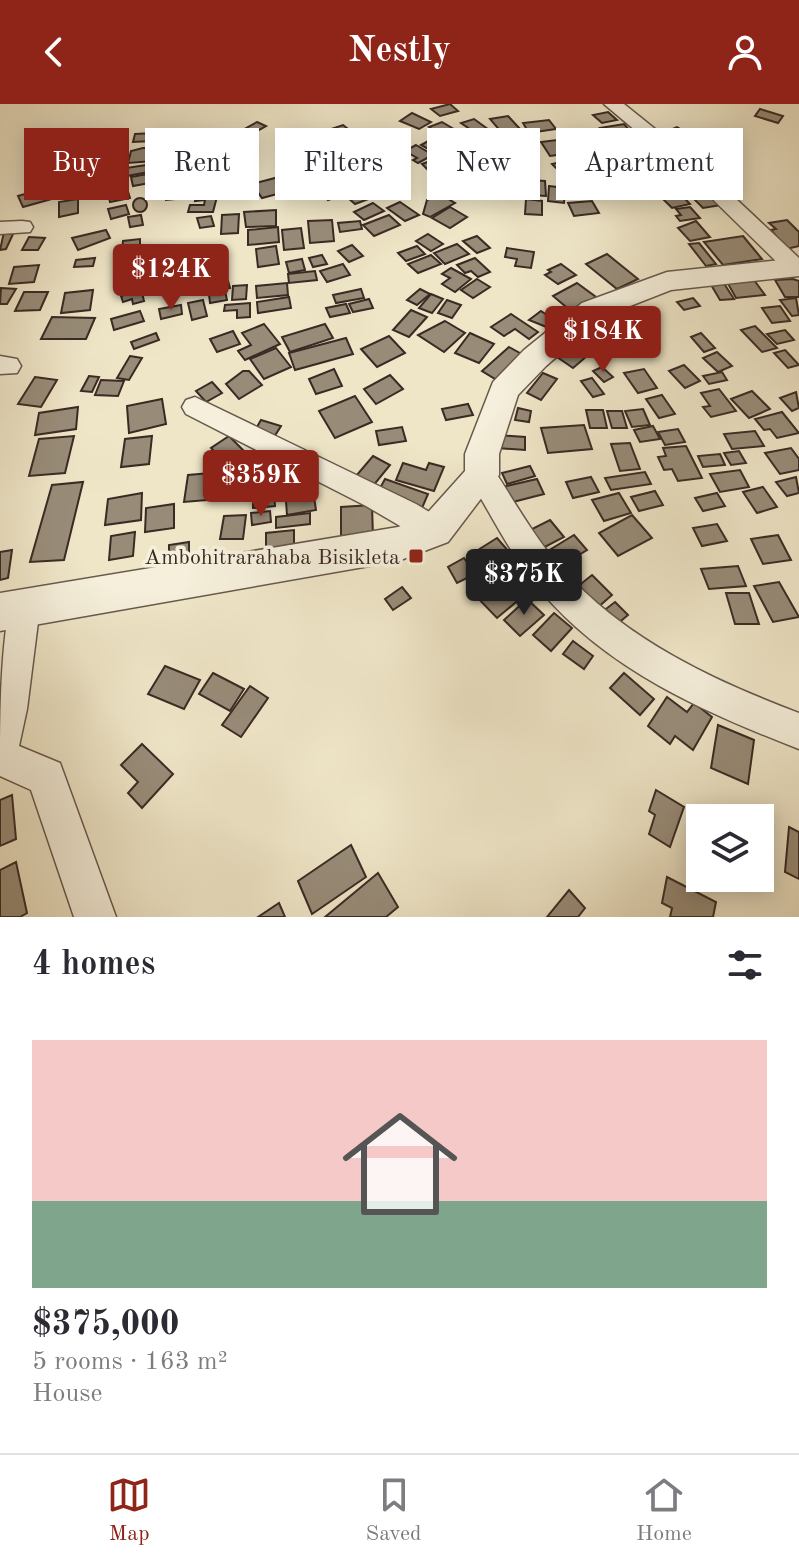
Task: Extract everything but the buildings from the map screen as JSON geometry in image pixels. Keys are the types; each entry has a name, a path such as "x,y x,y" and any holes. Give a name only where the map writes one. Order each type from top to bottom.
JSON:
{"street":[{"path":"613,104 694,170 797,267"},
{"path":"797,267 667,281 592,310 535,358 504,390 482,454 482,475 554,583 621,642 737,708 799,731"},
{"path":"195,407 259,442 386,501 435,531"},
{"path":"95,917 46,777 4,759 1,738 12,609 398,544 435,531 482,475"}],"place":[{"name":"Ambohitrarahaba Bisikleta","path":"416,556"}]}
